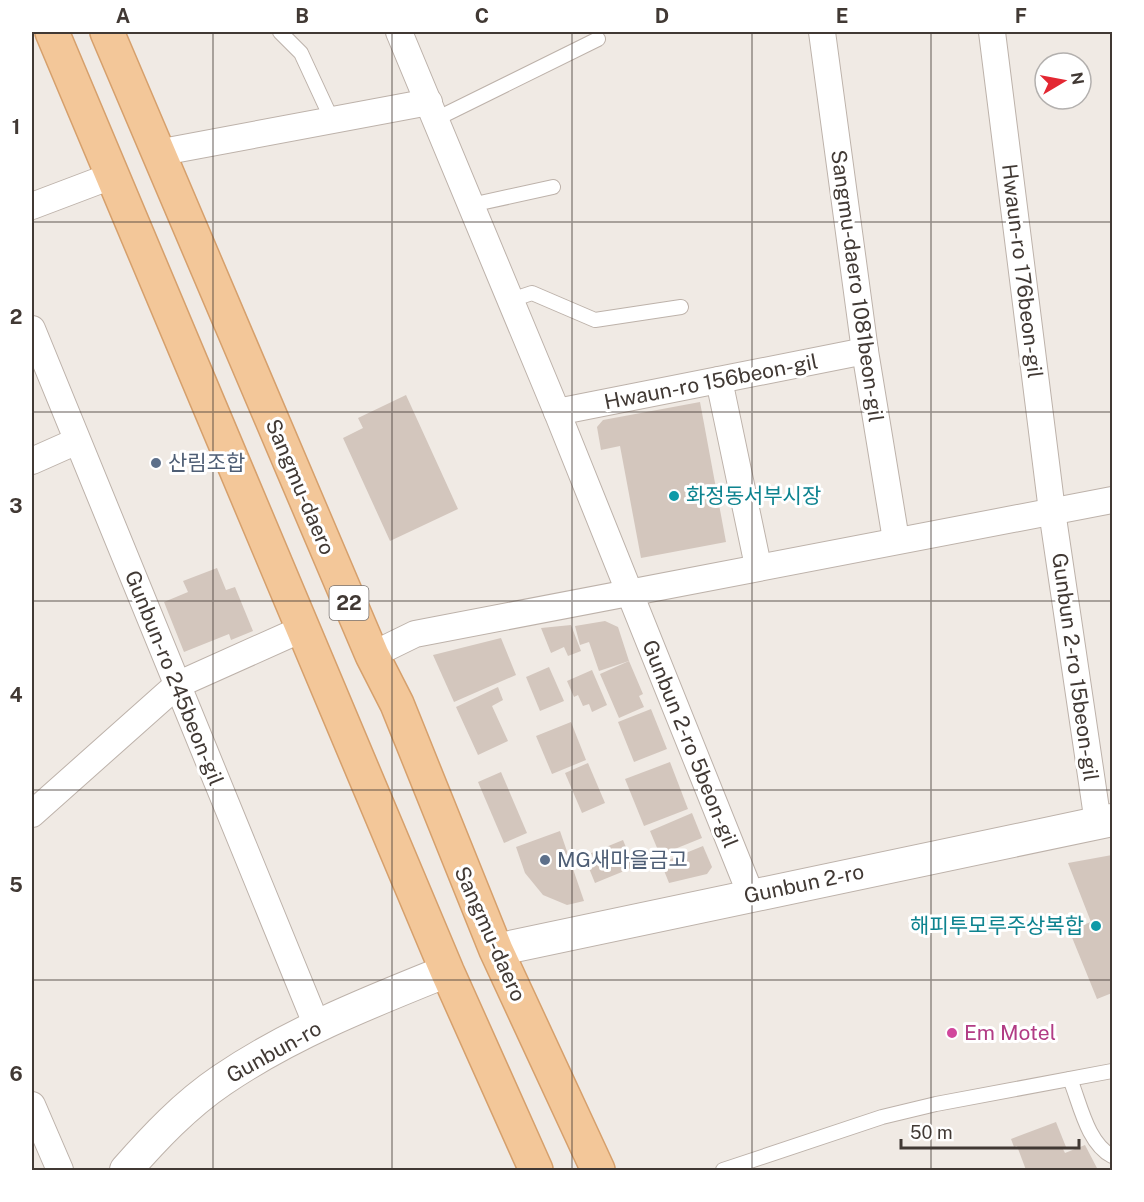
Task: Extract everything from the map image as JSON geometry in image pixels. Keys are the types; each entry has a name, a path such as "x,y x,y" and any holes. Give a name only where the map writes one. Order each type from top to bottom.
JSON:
{"main road":[{"name":"22","path":"52,32 447,970 536,1170"},
{"name":"Sangmu-daero","path":"107,32 372,655 397,704 496,950 598,1170"}],"street":[{"path":"399,32 557,412 628,592"},
{"name":"Sangmu-daero 1081beon-gil","path":"822,32 865,351 896,540"},
{"name":"Hwaun-ro 176beon-gil","path":"992,32 1052,511"},
{"path":"157,153 332,120 432,111"},
{"path":"32,206 114,175"},
{"name":"Gunbun-ro 245beon-gil","path":"32,329 317,1026"},
{"name":"Hwaun-ro 156beon-gil","path":"557,412 865,351"},
{"path":"719,380 758,566"},
{"path":"32,461 77,441"},
{"path":"372,655 415,634 758,566 1113,500"},
{"name":"Gunbun 2-ro 15beon-gil","path":"1052,511 1105,822"},
{"name":"Gunbun 2-ro 5beon-gil","path":"628,592 751,895"},
{"path":"32,813 177,685 302,629"},
{"name":"Gunbun 2-ro","path":"496,950 1105,822"},
{"name":"Gunbun-ro","path":"126,1170 155,1137 221,1080 317,1026 447,970"},
{"path":"35,1122 60,1170"}],"lane":[{"path":"280,32 301,53 332,120"},
{"path":"432,111 598,39"},
{"path":"471,205 553,187"},
{"path":"511,300 532,293 584,317 604,321 681,307"},
{"path":"723,1170 882,1117 936,1104 1113,1071"},
{"path":"1070,1078 1095,1140 1103,1151 1113,1156"}],"building":[{"path":"406,395 458,509 390,541 343,438 363,428 358,418"},
{"name":"화정동서부시장","path":"700,402 726,542 641,558 620,446 601,450 597,427 603,420"},
{"path":"217,568 226,590 235,587 253,631 231,640 229,634 184,652 164,602 188,592 183,581"},
{"path":"605,621 618,627 629,661 599,671 589,642 580,645 575,626"},
{"path":"571,625 581,651 568,656 564,647 551,653 541,628"},
{"path":"501,638 516,675 454,702 433,655"},
{"path":"629,661 643,694 639,696 644,707 619,718 600,674"},
{"path":"549,667 564,701 540,711 526,677"},
{"path":"592,670 607,705 592,712 589,704 583,706 578,695 574,697 567,681"},
{"path":"498,687 503,700 492,706 508,741 478,755 456,707"},
{"path":"651,709 667,749 634,762 618,722"},
{"path":"571,722 586,760 552,774 536,736"},
{"path":"670,762 688,809 644,826 625,779"},
{"path":"588,763 605,803 582,813 565,773"},
{"path":"501,772 527,833 504,843 478,782"},
{"path":"692,813 702,838 660,855 650,831"},
{"name":"MG새마을금고","path":"560,831 584,901 567,905 543,895 525,873 516,847"},
{"path":"623,840 634,867 595,883 584,856"},
{"path":"703,846 712,867 707,874 669,883 661,863"},
{"name":"해피투모루주상복합","path":"1112,855 1112,993 1097,999 1069,930 1091,922 1068,863"},
{"path":"1056,1122 1066,1147 1063,1149 1065,1153 1085,1145 1098,1170 1026,1170 1017,1146 1014,1147 1011,1139"}],"place":[{"name":"산림조합","path":"156,463"},
{"name":"화정동서부시장","path":"674,496"},
{"name":"MG새마을금고","path":"545,860"},
{"name":"해피투모루주상복합","path":"1096,926"},
{"name":"Em Motel","path":"952,1033"}]}
